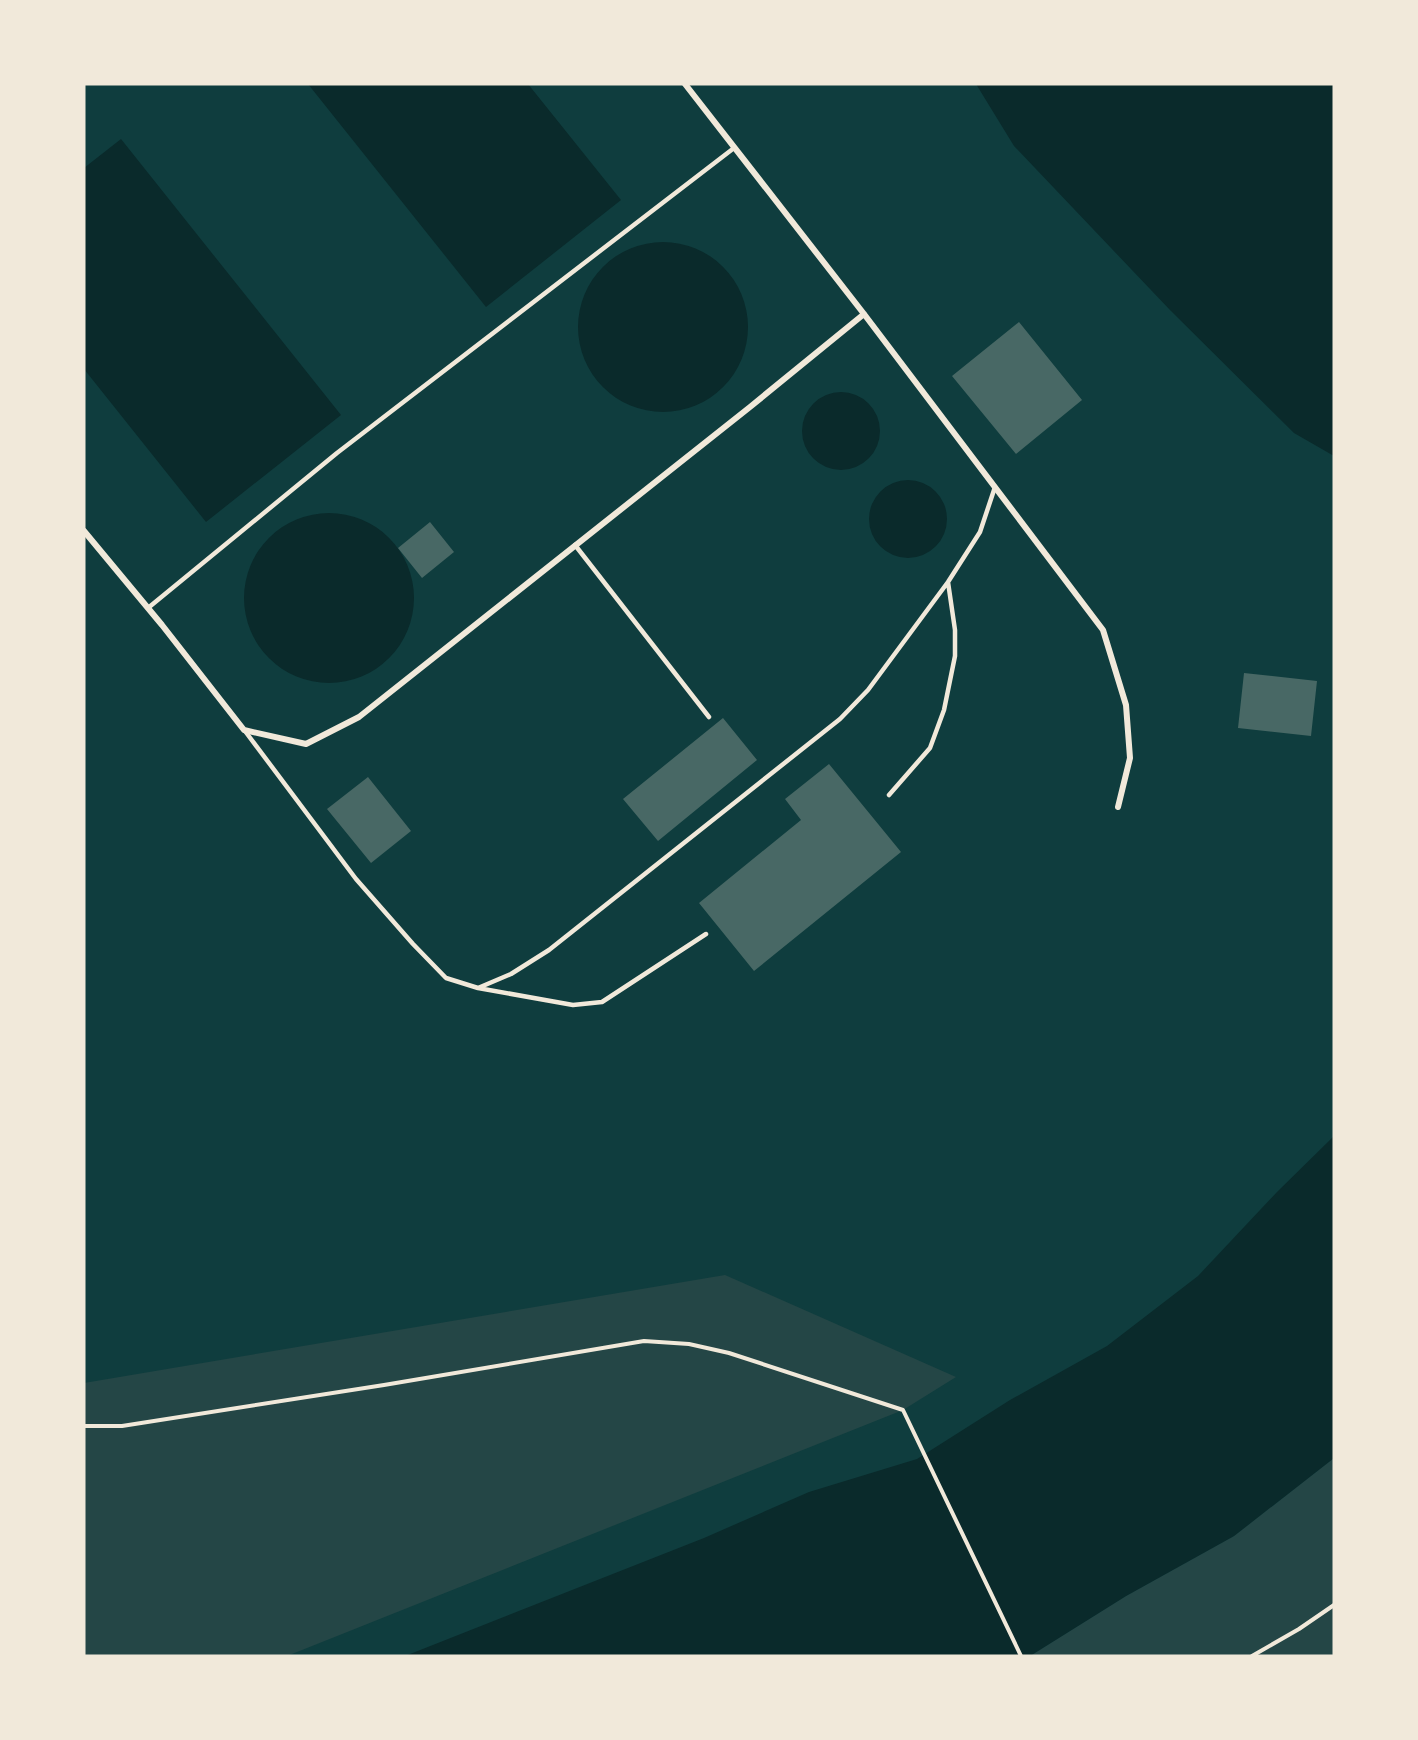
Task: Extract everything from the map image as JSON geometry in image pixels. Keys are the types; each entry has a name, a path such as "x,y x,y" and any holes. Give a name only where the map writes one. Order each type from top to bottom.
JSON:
{"street":[{"path":"685,84 864,314 1103,630 1126,705 1130,758 1118,807"},
{"path":"84,531 244,730 306,744 360,717 864,314"}],"lane":[{"path":"148,608 346,446 734,148"},
{"path":"478,988 511,974 549,950 840,719 868,690 948,582 980,532 995,487"},
{"path":"575,545 708,717"},
{"path":"889,795 930,748 944,710 954,656 955,630 948,582"},
{"path":"244,730 356,879 446,978 478,988 573,1005 602,1002 706,934"}],"path":[{"path":"84,1426 122,1426 644,1341 689,1344 729,1353 903,1410 1021,1656"},
{"path":"1252,1656 1299,1629 1334,1605"}],"shaded area":[{"path":"308,84 528,84 621,200 486,307"},
{"path":"976,84 1334,84 1334,456 1294,433 1170,310 1014,146"},
{"path":"121,139 341,415 206,522 84,369 84,168"},
{"path":"663,242 696,248 723,267 742,294 748,327 742,360 723,387 696,406 663,412 630,406 603,387 584,360 578,327 584,294 603,267 630,248"},
{"path":"841,392 856,395 868,404 877,416 880,431 877,446 868,458 856,467 841,470 826,467 814,458 805,446 802,431 805,416 814,404 826,395"},
{"path":"908,480 923,483 935,492 944,504 947,519 944,534 935,546 923,555 908,558 893,555 881,546 872,534 869,519 872,504 881,492 893,483"},
{"path":"329,513 362,520 376,527 389,538 400,551 407,565 414,598 407,631 400,645 389,658 376,669 362,676 329,683 296,676 282,669 269,658 258,645 251,631 244,598 251,565 258,551 269,538 282,527 296,520"},
{"path":"1334,1136 1334,1458 1234,1536 1126,1596 1030,1656 405,1656 704,1538 809,1492 917,1459 1010,1400 1107,1346 1198,1276 1277,1192"},
{"path":"725,1275 956,1377 903,1410 287,1656 84,1656 84,1383"},
{"path":"1334,1458 1334,1656 1030,1656 1126,1596 1234,1536"}],"building":[{"path":"1019,322 1082,400 1016,454 952,376"},
{"path":"430,522 454,552 422,578 398,548"},
{"path":"1244,673 1317,681 1311,736 1238,728"},
{"path":"723,718 757,760 658,841 623,799"},
{"path":"829,764 901,852 754,971 699,903 801,820 785,799"},
{"path":"368,777 411,831 371,863 327,809"}]}
